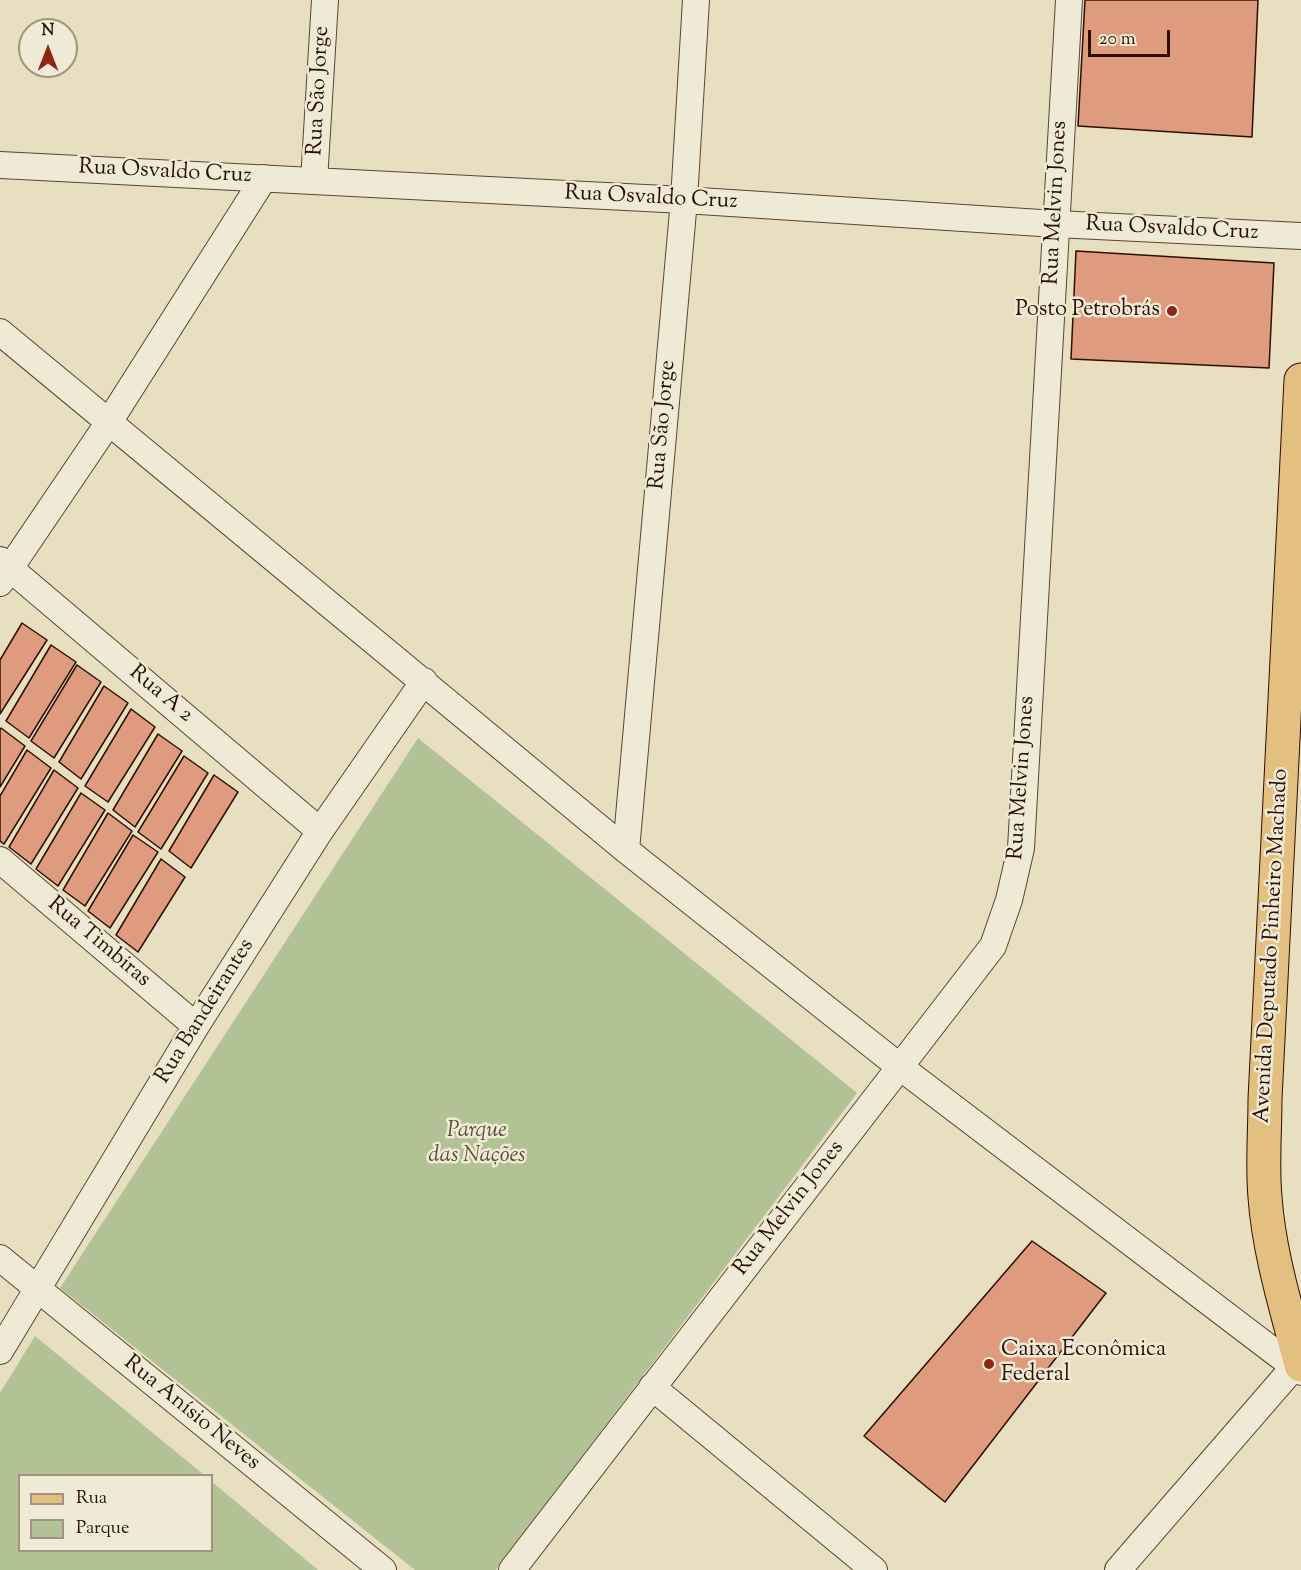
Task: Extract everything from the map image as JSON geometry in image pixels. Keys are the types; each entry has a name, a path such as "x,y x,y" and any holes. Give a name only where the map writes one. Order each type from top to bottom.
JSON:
{"main road":[{"name":"Avenida Deputado Pinheiro Machado","path":"1299,1368 1268,1228 1264,1165 1265,1099 1301,380"}],"street":[{"name":"Rua São Jorge","path":"314,181 325,0"},
{"name":"Rua São Jorge","path":"626,850 684,200 696,0"},
{"name":"Rua Melvin Jones","path":"512,1570 993,946 1009,900 1021,848 1069,0"},
{"name":"Rua Osvaldo Cruz","path":"0,165 684,200 1056,224 1301,236"},
{"path":"3,570 110,422 264,178"},
{"path":"0,332 626,850 900,1068 1299,1368 1118,1570"},
{"name":"Rua A 2","path":"3,570 320,831"},
{"name":"Rua Bandeirantes","path":"0,1351 196,1026 320,831 424,681"},
{"name":"Rua Timbiras","path":"0,860 196,1026"},
{"name":"Rua Anísio Neves","path":"0,1258 383,1570"},
{"path":"652,1387 874,1570"}],"green space":[{"name":"Parque das Nações","path":"418,738 857,1093 496,1570 415,1570 60,1288"},
{"path":"35,1336 203,1474 18,1474 18,1552 213,1552 213,1483 318,1570 0,1570 0,1393"}],"building":[{"path":"1085,0 1258,0 1252,137 1078,126"},
{"name":"Posto Petrobrás","path":"1076,251 1274,263 1269,368 1071,359"},
{"path":"22,623 47,640 0,714 0,660"},
{"path":"51,645 76,662 29,738 6,721"},
{"path":"77,665 101,682 54,758 31,741"},
{"path":"104,686 128,703 81,779 59,762"},
{"path":"131,709 155,727 108,802 85,786"},
{"path":"1,728 25,746 0,787 0,730"},
{"path":"158,734 182,751 135,827 113,810"},
{"path":"27,750 51,768 4,844 0,841 0,796"},
{"path":"184,756 208,773 161,849 138,832"},
{"path":"54,770 78,788 31,864 9,847"},
{"path":"214,775 238,792 191,868 169,851"},
{"path":"81,793 105,810 58,886 36,869"},
{"path":"108,813 132,831 85,906 63,890"},
{"path":"133,835 158,852 110,928 88,911"},
{"path":"161,859 185,877 138,952 116,935"},
{"name":"Caixa Econômica Federal","path":"1032,1241 1106,1293 945,1502 864,1436"}],"place":[{"name":"Posto Petrobrás","path":"1172,311"},
{"name":"Caixa Econômica Federal","path":"989,1364"}]}
